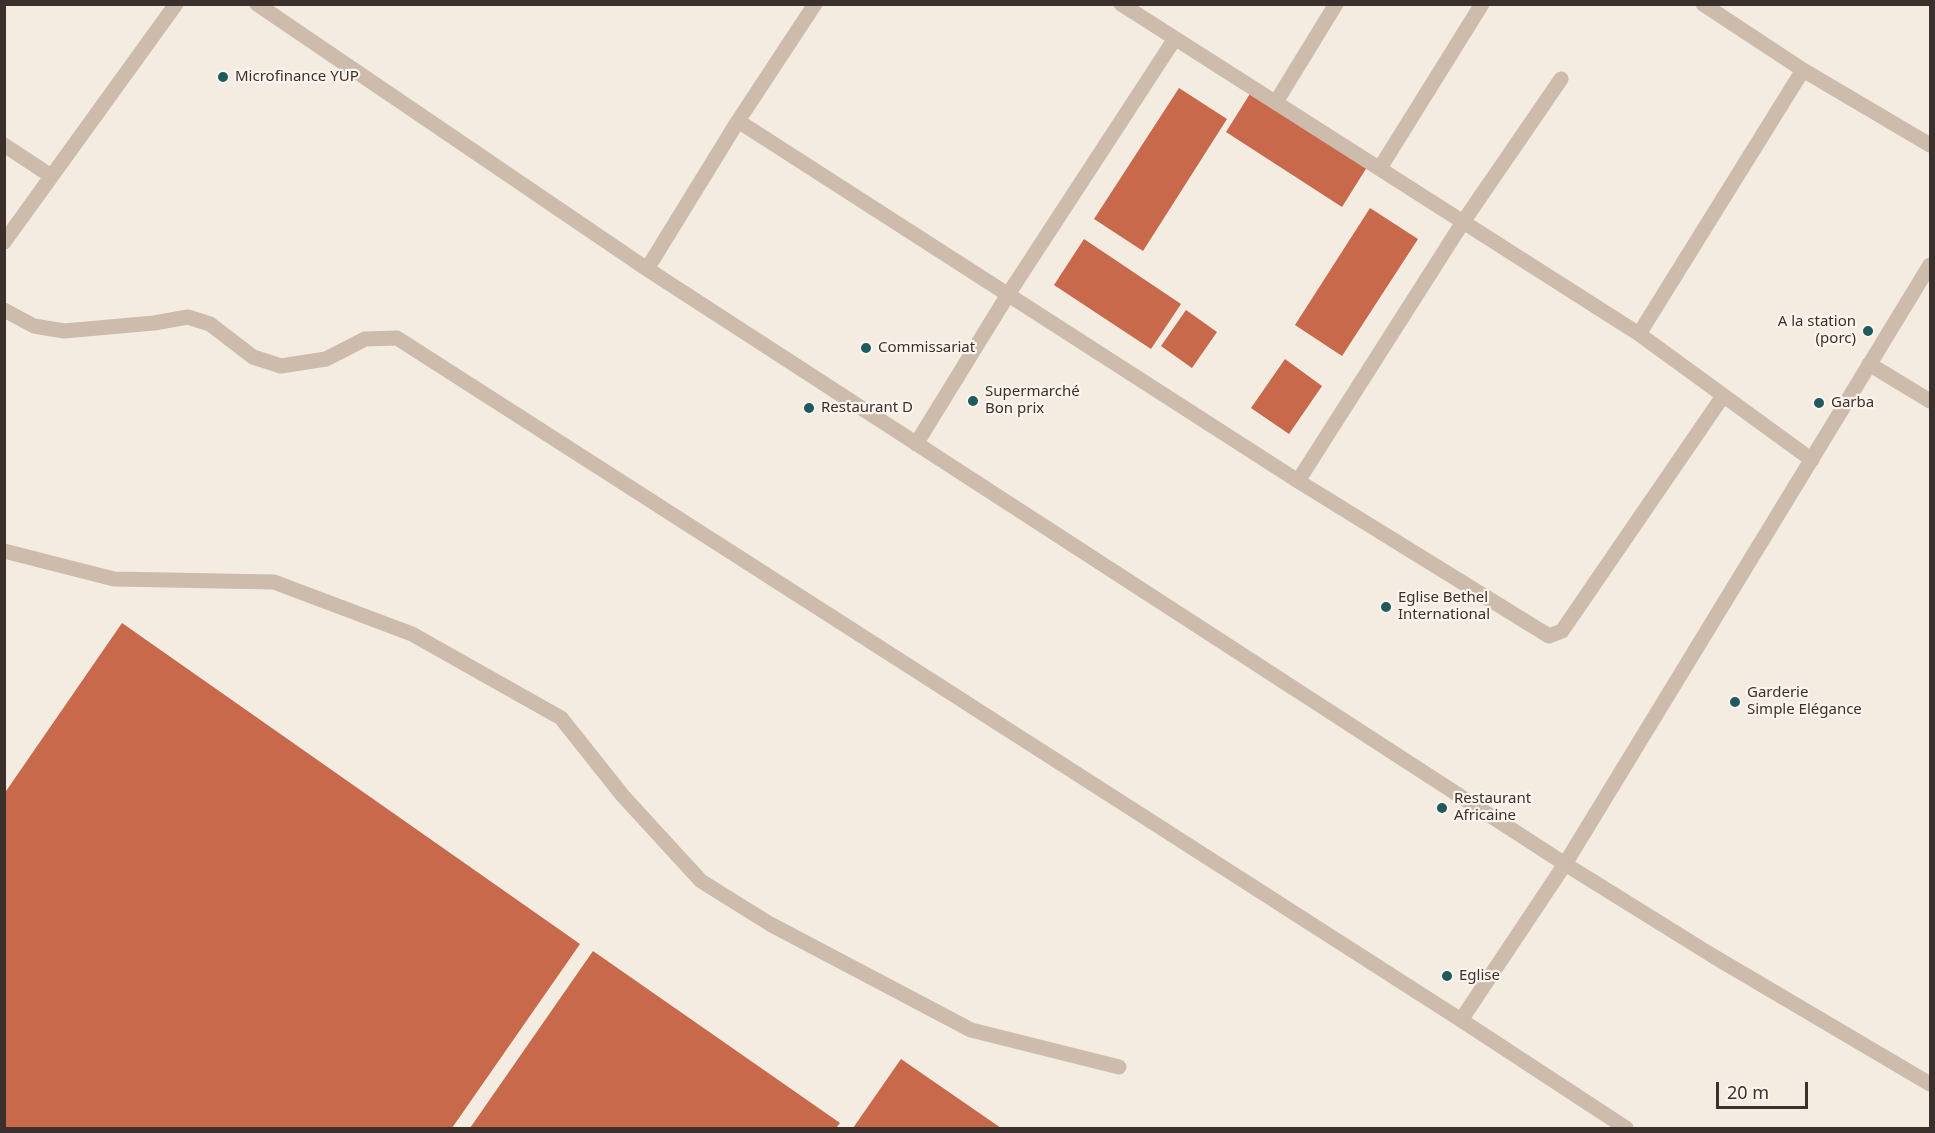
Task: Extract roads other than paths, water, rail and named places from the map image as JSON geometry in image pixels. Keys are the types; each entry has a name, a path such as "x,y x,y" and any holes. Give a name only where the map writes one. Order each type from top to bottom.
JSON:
{"street":[{"path":"4,242 176,4"},
{"path":"257,4 647,269 1565,864 1713,956 1930,1084"},
{"path":"647,269 738,122 815,4"},
{"path":"1121,4 1174,40 1276,102 1639,334 1812,460"},
{"path":"1276,102 1336,4"},
{"path":"1380,168 1482,4"},
{"path":"1702,4 1803,70 1930,145"},
{"path":"916,444 1009,293 1174,40"},
{"path":"1639,334 1803,70"},
{"path":"1298,481 1463,222 1561,80"},
{"path":"738,122 1009,293 1298,481 1549,636 1562,631 1723,396"},
{"path":"4,145 51,176"},
{"path":"1461,1020 1565,864 1930,265"},
{"path":"4,310 34,326 64,331 154,323 188,317 210,324 253,357 281,366 326,359 365,339 397,338 1626,1128"},
{"path":"1869,364 1930,400"},
{"path":"4,551 114,579 274,582 412,634 561,718 623,796 701,881 770,924 971,1030 1119,1067"}],"place":[{"name":"Microfinance YUP","path":"223,77"},
{"name":"A la station (porc)","path":"1868,331"},
{"name":"Commissariat","path":"866,348"},
{"name":"Supermarché Bon prix","path":"973,401"},
{"name":"Garba","path":"1819,403"},
{"name":"Restaurant D","path":"809,408"},
{"name":"Eglise Bethel International","path":"1386,607"},
{"name":"Garderie Simple Elégance","path":"1735,702"},
{"name":"Restaurant Africaine","path":"1442,808"},
{"name":"Eglise","path":"1447,976"}]}
